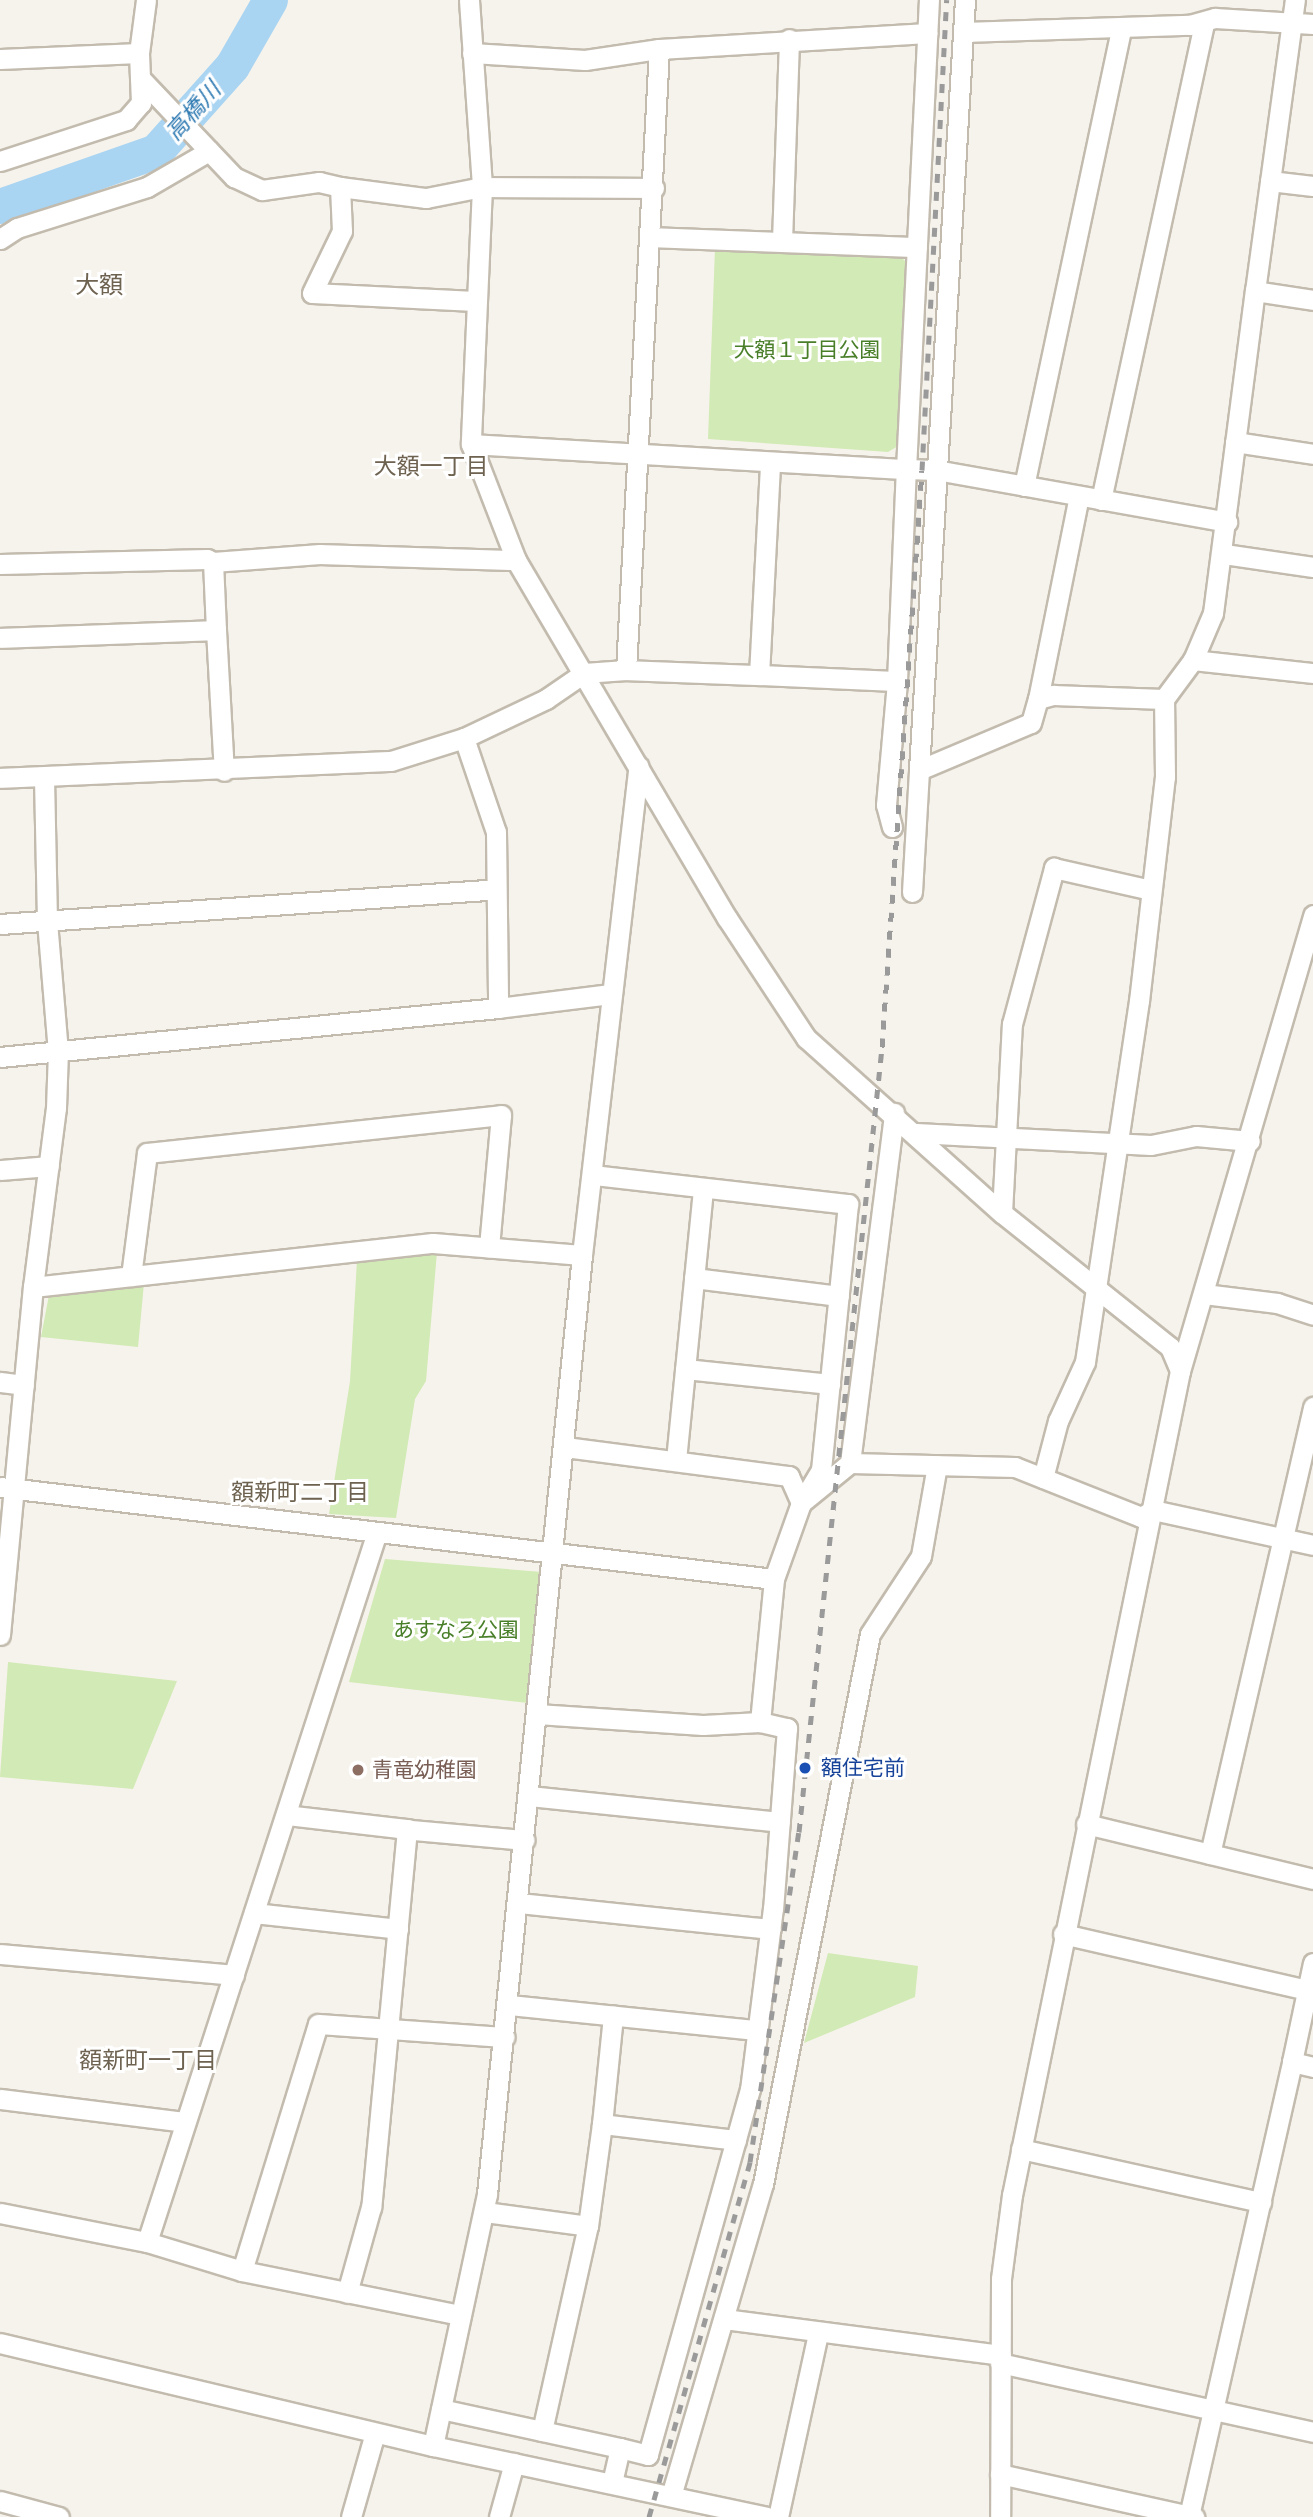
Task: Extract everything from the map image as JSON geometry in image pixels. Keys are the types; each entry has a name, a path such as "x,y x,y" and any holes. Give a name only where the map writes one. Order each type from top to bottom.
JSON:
{"street":[{"path":"0,161 126,120 141,103 139,52 146,0"},
{"path":"469,0 482,187 475,301 471,444 481,479 516,559 727,918 806,1038 894,1113 1002,1213 1093,1290 1170,1347 1180,1371"},
{"path":"892,827 887,805 897,681 929,0"},
{"path":"912,892 965,0"},
{"path":"1042,1478 1058,1421 1085,1362 1093,1290 1119,1140 1165,777 1164,699 1193,660 1213,613 1224,554 1235,442 1295,0"},
{"path":"963,32 1121,28 1204,22 1215,18 1313,24"},
{"path":"1101,500 1204,22"},
{"path":"1024,486 1121,28"},
{"path":"472,53 585,60 660,49 928,33"},
{"path":"782,241 789,40"},
{"path":"626,670 660,49"},
{"path":"0,59 139,52"},
{"path":"140,78 234,177 262,190 319,182 426,198 482,187 654,188"},
{"path":"0,239 17,228 146,187 203,145"},
{"path":"1270,181 1313,186"},
{"path":"340,187 342,232 337,250 325,259 312,293 475,301"},
{"path":"651,237 917,247"},
{"path":"1255,291 1313,300"},
{"path":"1235,442 1313,454"},
{"path":"471,444 639,453 769,464 936,470 1227,522"},
{"path":"759,675 769,464"},
{"path":"919,770 1031,723 1079,496"},
{"path":"0,564 207,559 213,562 320,554 516,559"},
{"path":"1224,554 1313,567"},
{"path":"213,562 224,771"},
{"path":"0,638 216,630"},
{"path":"1193,660 1313,673"},
{"path":"0,778 224,771 391,761 464,738 546,699 584,673 626,670 897,681"},
{"path":"1038,699 1053,695 1164,699"},
{"path":"464,738 496,832 498,1008"},
{"path":"433,2446 485,2212 509,2005 582,1255 639,766"},
{"path":"0,1635 7,1488 24,1385 33,1287 49,1166 58,1052 47,920 44,777"},
{"path":"1002,1213 1012,1024 1054,868 1151,890"},
{"path":"0,924 495,889"},
{"path":"1000,2517 1001,2279 1021,2149 1063,1934 1180,1371 1250,1141 1313,915"},
{"path":"0,1057 498,1008 611,994"},
{"path":"850,1463 894,1113"},
{"path":"131,1276 147,1153 501,1115 489,1247"},
{"path":"916,1133 1119,1140 1151,1145 1196,1136 1250,1141"},
{"path":"0,1170 49,1166"},
{"path":"593,1175 848,1204 821,1470 801,1503 774,1579 760,1721"},
{"path":"676,1460 704,1188"},
{"path":"33,1287 433,1243 582,1255"},
{"path":"694,1278 839,1296"},
{"path":"1204,1294 1277,1303 1313,1315"},
{"path":"685,1369 830,1384"},
{"path":"0,1382 24,1385"},
{"path":"1210,1854 1313,1407"},
{"path":"565,1447 789,1476 801,1503"},
{"path":"801,1503 850,1463 1015,1467 1141,1517 1153,1510 1313,1545"},
{"path":"671,2496 763,2184 870,1634 920,1556 937,1465"},
{"path":"7,1488 376,1535 774,1579"},
{"path":"147,2242 376,1535"},
{"path":"441,2409 648,2455 736,2140 757,2030 771,1929 787,1728 760,1721 703,1725 537,1714"},
{"path":"529,1796 780,1822"},
{"path":"286,1815 525,1840"},
{"path":"1086,1824 1313,1879"},
{"path":"347,2293 371,2207 407,1829 401,1829"},
{"path":"519,1903 771,1929"},
{"path":"254,1913 398,1928"},
{"path":"1063,1934 1307,1990"},
{"path":"0,1954 234,1975"},
{"path":"1000,2474 1191,2516 1211,2410 1261,2202 1313,1964"},
{"path":"509,2005 757,2030"},
{"path":"542,2431 588,2226 613,2016"},
{"path":"242,2271 318,2024 388,2025 505,2037"},
{"path":"1292,2062 1313,2067"},
{"path":"0,2099 185,2122"},
{"path":"602,2124 736,2140"},
{"path":"1021,2149 1261,2202"},
{"path":"485,2212 588,2226"},
{"path":"0,2213 147,2242 242,2271 461,2315"},
{"path":"724,2319 1000,2359 1313,2432"},
{"path":"778,2517 818,2333"},
{"path":"0,2343 375,2433 767,2517"},
{"path":"351,2517 375,2433"},
{"path":"612,2483 620,2448"},
{"path":"499,2517 514,2463"},
{"path":"0,2501 60,2517"}],"green space":[{"name":"大額１丁目公園","path":"715,248 899,255 906,262 898,446 888,452 708,439"},
{"path":"437,1252 426,1381 415,1399 396,1518 329,1514 350,1381 357,1260"},
{"path":"144,1283 138,1347 41,1337 49,1295"},
{"name":"あすなろ公園","path":"385,1559 542,1572 528,1703 349,1682"},
{"path":"8,1662 177,1681 133,1789 0,1777"},
{"path":"828,1953 918,1966 915,1997 804,2043"}],"waterway":[{"name":"高橋川","path":"0,206 156,151 232,66 270,0"}],"railway":[{"path":"649,2517 750,2162 799,1832 882,1047 922,470 947,0"}],"place":[{"name":"額住宅前","path":"805,1768"},
{"name":"青竜幼稚園","path":"358,1770"}],"district":[{"name":"大額","path":"99,286"},
{"name":"大額一丁目","path":"431,466"},
{"name":"額新町二丁目","path":"300,1492"},
{"name":"額新町一丁目","path":"148,2060"}]}
